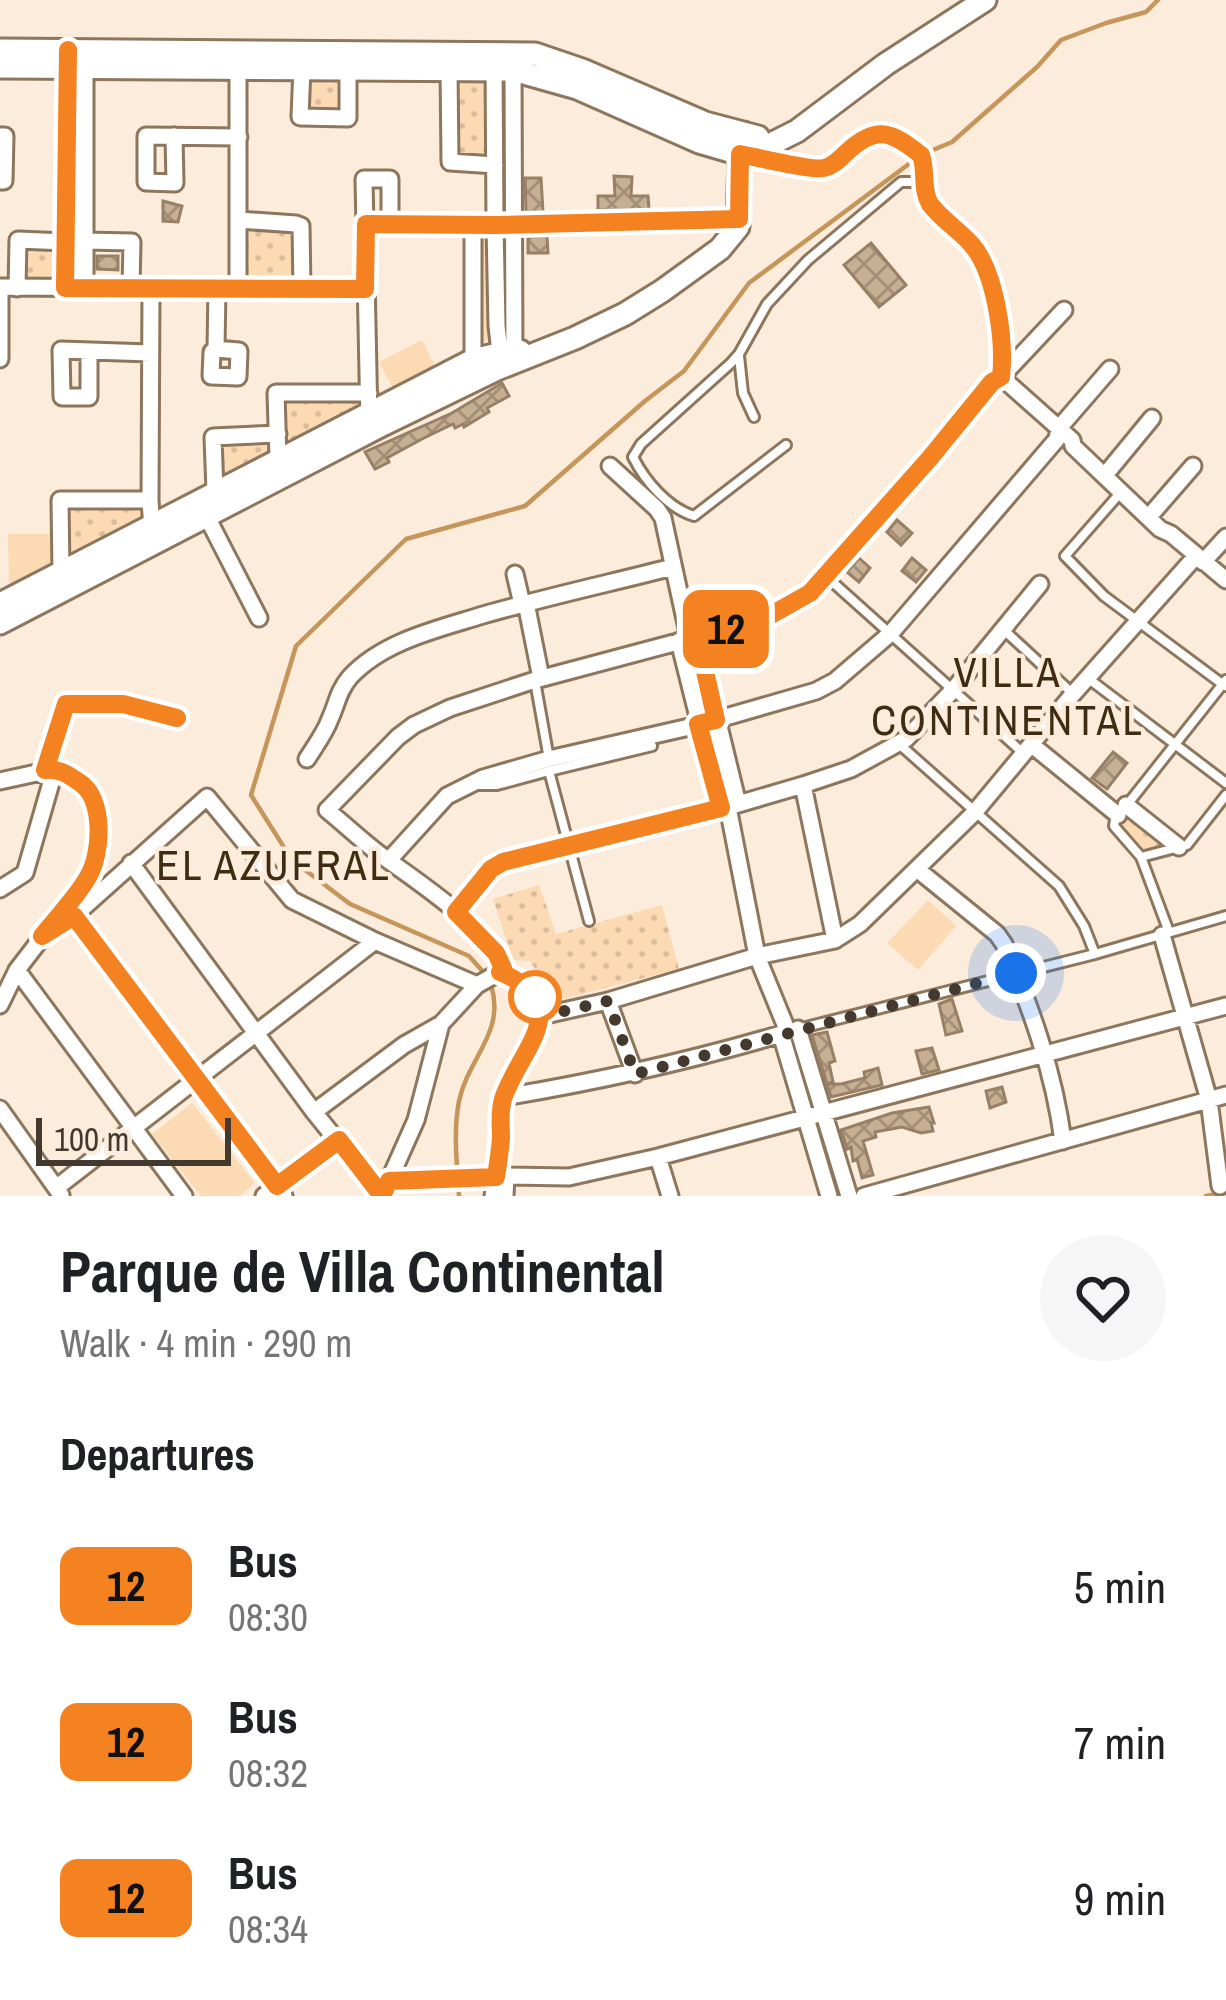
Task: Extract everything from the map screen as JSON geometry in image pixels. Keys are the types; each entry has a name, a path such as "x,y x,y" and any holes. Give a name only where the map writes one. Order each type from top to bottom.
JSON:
{"street":[{"path":"0,50 77,59 503,61 699,142 742,144 777,140 797,131 886,64 985,0"},
{"path":"0,68 77,59"},
{"path":"77,59 85,288"},
{"path":"65,288 77,59"},
{"path":"238,60 348,69 448,69 503,61"},
{"path":"238,60 238,288"},
{"path":"503,61 495,225 512,357"},
{"path":"503,61 513,224 512,357"},
{"path":"302,68 300,117 348,118 348,69"},
{"path":"448,69 450,162 495,165"},
{"path":"0,181 4,181 2,136"},
{"path":"174,136 239,137"},
{"path":"742,144 817,170 829,167 867,136 895,136 921,155 930,204 973,246 987,272 1004,352 1001,377"},
{"path":"777,140 779,150 797,165"},
{"path":"2,608 61,572 207,517 369,413 512,357 560,344 678,280 735,232 742,144"},
{"path":"369,413 364,179 390,178 390,224"},
{"path":"366,224 739,219"},
{"path":"238,220 301,226 302,289"},
{"path":"472,225 473,360"},
{"path":"17,287 18,240 66,242"},
{"path":"85,241 132,242 131,288"},
{"path":"0,359 0,287 365,289"},
{"path":"151,288 149,500 154,534"},
{"path":"216,349 217,288"},
{"path":"314,1112 404,1045 441,1024 477,985 503,968 496,953 456,912 327,810 414,724 538,679 764,619 810,593 992,382 1064,310"},
{"path":"89,353 149,352"},
{"path":"2,608 154,534 215,493 473,360 512,357"},
{"path":"389,860 438,805 466,785 815,691 850,670 891,633 1065,434 1109,369"},
{"path":"1001,377 1110,469 1166,522 1171,534"},
{"path":"278,459 277,393 369,413"},
{"path":"1110,469 1152,418"},
{"path":"215,493 213,437 278,434"},
{"path":"1065,434 1160,529 1226,580"},
{"path":"610,466 663,518 688,638 698,724 729,806"},
{"path":"1154,511 1193,466"},
{"path":"61,572 60,500 149,500"},
{"path":"207,517 259,618"},
{"path":"542,1016 757,956 835,940 860,925 974,813 1138,621 1226,537"},
{"path":"307,759 353,674 384,651 524,603 673,567"},
{"path":"515,574 538,679"},
{"path":"456,912 491,869 503,862 803,785 851,769 906,739 954,689 1040,584"},
{"path":"688,638 716,720 757,956 824,1114 849,1196"},
{"path":"0,889 25,873 66,704 123,704 177,718"},
{"path":"1028,749 1179,847"},
{"path":"0,781 50,770 87,788 98,809 91,874 17,970 0,1005"},
{"path":"803,785 835,940"},
{"path":"42,936 74,916 207,797 304,908 477,985"},
{"path":"131,863 314,1112 388,1189"},
{"path":"918,870 997,934 1036,1019 1063,1141"},
{"path":"74,916 275,1193 339,1140"},
{"path":"1166,933 1187,1016 1218,1098 1220,1186"},
{"path":"0,1109 59,1192 375,941"},
{"path":"17,970 184,1196"},
{"path":"493,1196 503,1096 542,1016 527,988 499,973"},
{"path":"608,1001 635,1074"},
{"path":"388,1189 498,1176 569,1177 1226,1006"},
{"path":"388,1189 416,1120 441,1024"},
{"path":"503,1096 635,1074 789,1032"},
{"path":"789,1032 805,1118 830,1196"},
{"path":"864,1196 1218,1098"},
{"path":"658,1157 670,1196"},
{"path":"498,1176 506,1196"}],"lane":[{"path":"786,446 694,516 658,492 633,457 640,444 739,354 767,304 808,260 901,182 924,182"},
{"path":"739,354 743,393 754,417"},
{"path":"1122,491 1065,556 1104,596 1225,683 1114,826 1141,856 1166,933"},
{"path":"827,577 1028,749"},
{"path":"1003,629 1073,694"},
{"path":"538,679 549,765 589,921"},
{"path":"1088,679 1226,783"},
{"path":"897,743 1059,886 1095,954"},
{"path":"549,765 652,746"},
{"path":"1141,856 1187,845 1226,795"},
{"path":"789,1032 1226,916"}],"shaded area":[{"path":"453,76 489,81 487,160 451,161"},
{"path":"303,78 344,79 344,115 303,115"},
{"path":"251,225 294,229 295,280 247,280 245,230"},
{"path":"486,233 488,339 480,344 477,234"},
{"path":"23,244 60,248 55,281 24,281"},
{"path":"422,340 435,366 393,388 379,362"},
{"path":"360,397 361,410 284,448 281,399"},
{"path":"220,439 271,441 274,454 224,482 217,478"},
{"path":"143,504 143,523 70,561 64,557 64,507"},
{"path":"8,534 52,534 52,565 9,583"},
{"path":"1127,811 1166,845 1140,851 1117,824"},
{"path":"539,885 556,934 662,905 679,969 555,1001 530,961 513,960 493,899"},
{"path":"928,900 956,926 918,970 887,943"},
{"path":"192,1103 255,1183 239,1196 201,1196 152,1134"}],"building":[{"path":"614,176 632,177 631,196 648,196 649,209 598,210 598,196 615,196"},
{"path":"525,178 541,178 543,212 526,212"},
{"path":"163,201 182,206 178,222 163,221"},
{"path":"528,236 547,236 548,253 528,253"},
{"path":"871,243 906,285 879,307 844,265"},
{"path":"97,256 118,256 118,270 97,269"},
{"path":"502,383 509,396 464,427 453,424 375,469 365,452 452,413"},
{"path":"897,520 912,533 901,545 887,532"},
{"path":"859,558 870,568 859,582 847,572"},
{"path":"912,558 926,570 916,582 902,571"},
{"path":"1113,752 1127,763 1107,789 1092,778"},
{"path":"952,999 962,1031 946,1035 939,1004"},
{"path":"827,1032 835,1061 829,1063 833,1082 827,1084 812,1035"},
{"path":"932,1048 939,1070 922,1074 916,1051"},
{"path":"878,1068 882,1085 831,1097 827,1084 865,1078 864,1072"},
{"path":"1002,1087 1006,1102 990,1108 986,1091"},
{"path":"929,1107 933,1131 902,1127 875,1132 876,1137 863,1141 873,1175 862,1178 841,1130"}],"waterway":[{"path":"486,975 469,956 350,904 292,860 251,795 296,646 406,539 525,506 684,371 749,283 921,155 952,142 1061,40 1146,12 1158,0"},
{"path":"459,1196 457,1113 494,1017 491,985"},
{"path":"1206,1196 1226,1192"}],"bus line":[{"name":"12","path":"68,50 65,288 365,289 366,224 739,219 740,154 817,170 879,133 895,136 921,155 930,204 980,256 1004,352 1001,377 810,593 764,619 697,636 716,720 698,724 721,808 503,862 491,869 456,912 496,953 503,968 500,972 518,980 535,997 542,1016 503,1096 496,1177 389,1181 382,1196 339,1140 277,1186 74,916 42,936 91,874 97,844 94,796 55,769 45,770 66,704 123,704 177,718"}],"district":[{"name":"VILLA CONTINENTAL","path":"1008,696"},
{"name":"EL AZUFRAL","path":"274,865"}],"route":[{"path":"535,997 542,1016 608,1001 635,1074 1016,973"}]}
